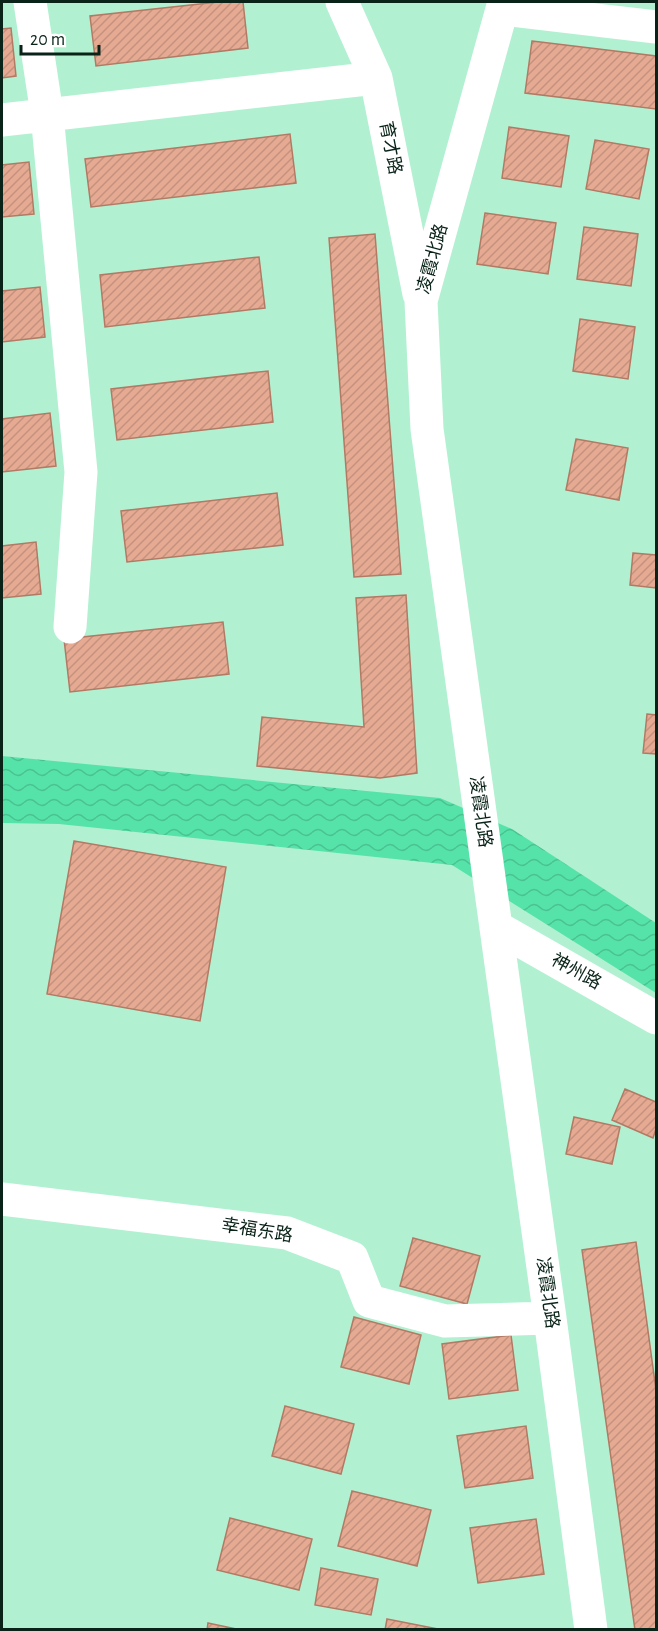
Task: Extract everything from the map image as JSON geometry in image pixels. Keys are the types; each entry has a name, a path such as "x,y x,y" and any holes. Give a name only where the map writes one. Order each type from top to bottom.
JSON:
{"street":[{"path":"30,2 48,114 81,472 70,627"},
{"name":"育才路","path":"342,2 376,78 421,301"},
{"path":"503,5 657,27"},
{"name":"凌霞北路","path":"503,5 421,301 427,429 591,1629"},
{"path":"2,120 376,78"},
{"name":"神州路","path":"496,927 657,1018"},
{"name":"幸福东路","path":"2,1199 287,1233 352,1258 369,1301 445,1321 550,1318"}],"water":[{"path":"2,756 440,798 512,829 656,923 656,993 452,865 59,824 2,823"}],"building":[{"path":"218,2 243,2 248,48 96,66 90,16"},
{"path":"11,28 16,76 2,78 2,29"},
{"path":"532,41 656,56 656,109 525,93"},
{"path":"509,127 569,136 561,187 502,178"},
{"path":"290,134 296,183 91,207 85,159"},
{"path":"595,140 649,149 639,199 586,189"},
{"path":"29,162 34,214 2,217 2,165"},
{"path":"485,213 556,223 548,274 477,264"},
{"path":"584,227 638,234 631,286 577,279"},
{"path":"375,234 401,574 354,577 329,238"},
{"path":"259,257 265,308 105,327 100,275"},
{"path":"40,287 45,337 2,342 2,291"},
{"path":"580,319 635,327 628,379 573,371"},
{"path":"268,371 273,422 117,440 111,389"},
{"path":"50,413 56,466 2,472 2,419"},
{"path":"576,439 628,448 619,500 566,490"},
{"path":"277,493 283,545 127,562 121,511"},
{"path":"36,542 41,594 2,598 2,546"},
{"path":"633,553 656,555 656,588 630,585"},
{"path":"406,595 417,773 380,778 257,766 262,717 364,727 356,598"},
{"path":"223,622 229,674 70,692 64,639"},
{"path":"647,714 656,715 656,754 643,753"},
{"path":"74,841 226,867 200,1021 47,994"},
{"path":"625,1089 656,1102 656,1129 653,1138 612,1120"},
{"path":"574,1117 620,1127 612,1164 566,1154"},
{"path":"413,1238 480,1256 467,1304 400,1286"},
{"path":"636,1242 656,1390 656,1630 635,1630 582,1250"},
{"path":"354,1317 421,1335 409,1384 341,1367"},
{"path":"511,1335 518,1390 449,1399 442,1344"},
{"path":"285,1406 354,1424 341,1474 272,1456"},
{"path":"526,1426 533,1478 465,1488 457,1436"},
{"path":"352,1491 431,1510 417,1566 338,1546"},
{"path":"230,1518 312,1539 299,1590 217,1570"},
{"path":"536,1519 544,1574 478,1583 470,1528"},
{"path":"321,1568 378,1579 371,1615 315,1605"},
{"path":"387,1619 443,1630 385,1630"},
{"path":"208,1623 241,1630 207,1630"}]}
